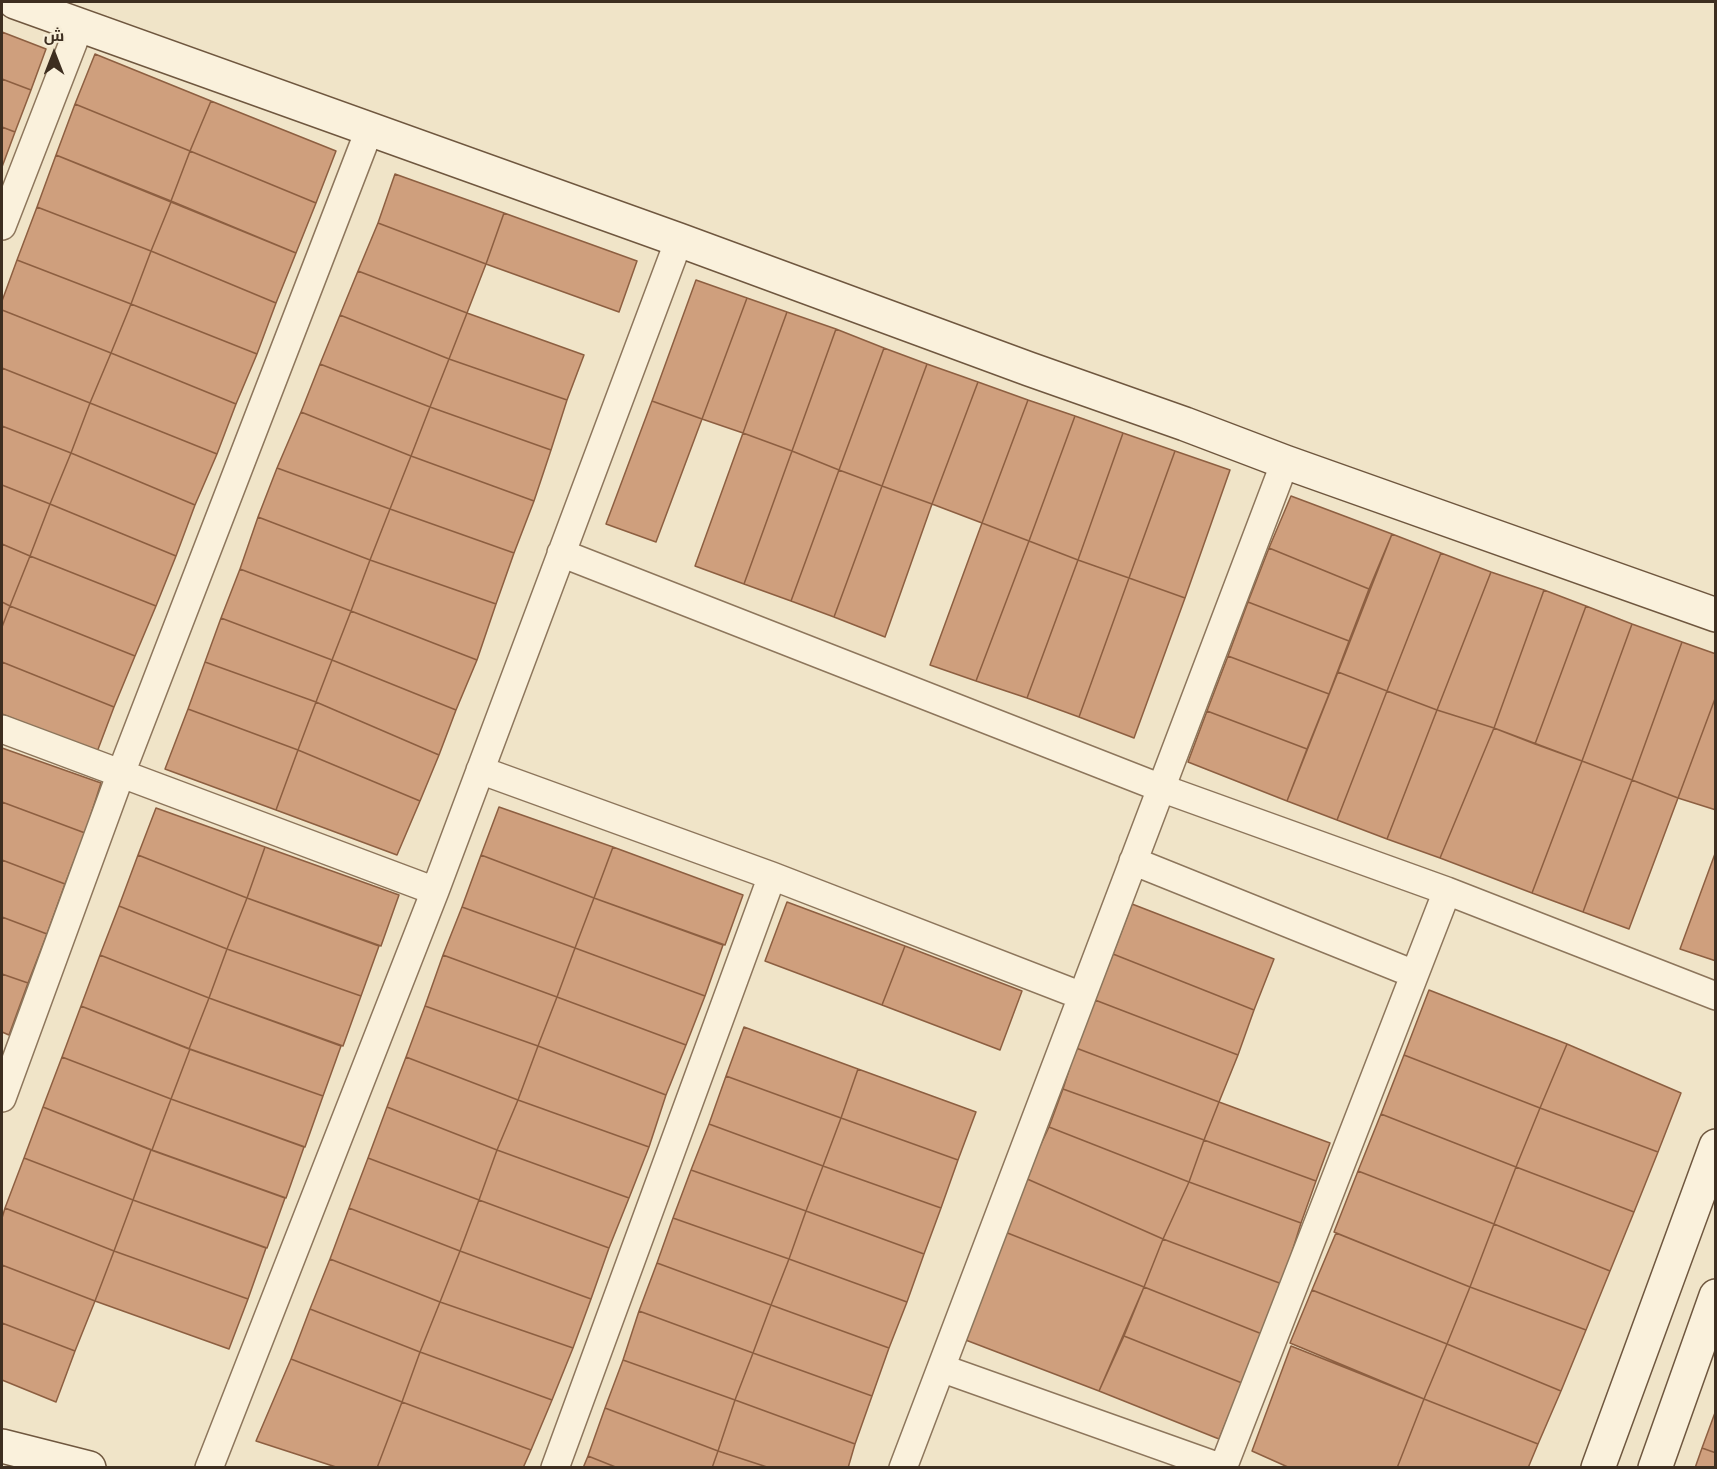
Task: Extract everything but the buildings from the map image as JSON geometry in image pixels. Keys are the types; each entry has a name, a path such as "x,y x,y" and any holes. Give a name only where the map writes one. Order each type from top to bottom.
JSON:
{"street":[{"path":"15,2 370,128 1285,462 1716,615"},
{"path":"2,226 80,26"},
{"path":"2,1098 121,773 370,128"},
{"path":"209,1467 435,891 679,240"},
{"path":"903,1467 1285,462"},
{"path":"561,553 1161,788 1447,891 1716,996"},
{"path":"2,729 435,891"},
{"path":"480,770 772,876 1082,996"},
{"path":"1133,861 1414,974"},
{"path":"555,1467 772,876"},
{"path":"941,1368 1223,1467 1447,891"},
{"path":"1598,1467 1716,1146"},
{"path":"1655,1467 1716,1296"},
{"path":"2,1446 89,1467"}]}
